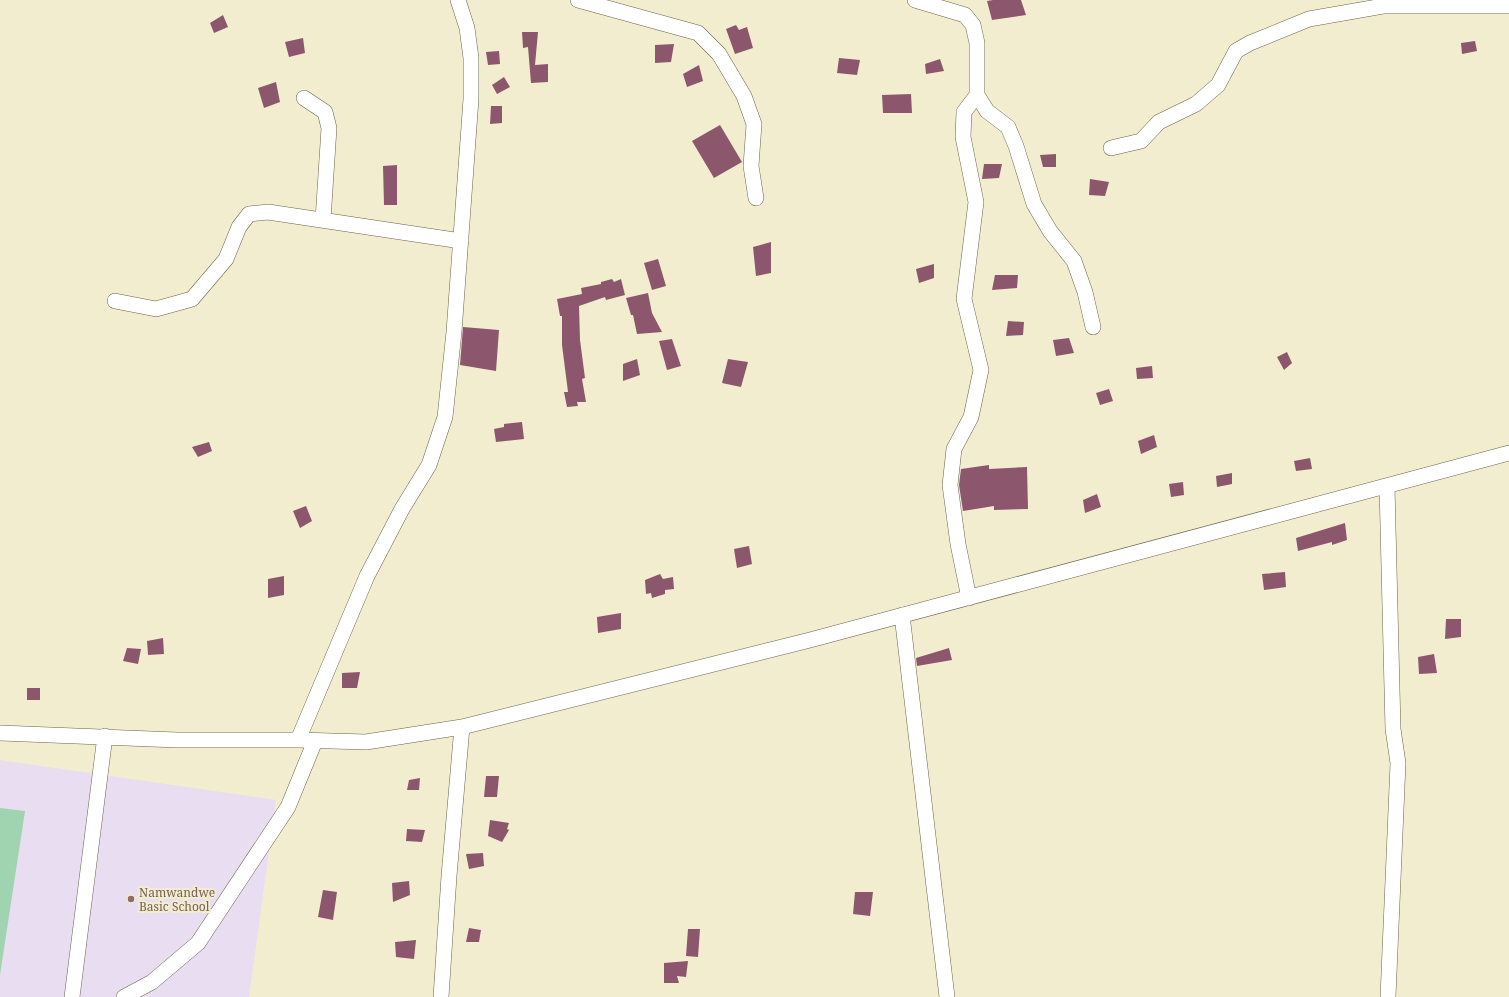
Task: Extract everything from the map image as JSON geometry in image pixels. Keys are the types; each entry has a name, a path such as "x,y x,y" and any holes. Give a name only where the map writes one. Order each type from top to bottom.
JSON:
{"street":[{"path":"298,740 367,576 402,509 429,465 445,417 461,241 471,99 471,58 467,28 458,0"},
{"path":"578,0 698,33 719,54 744,96 754,124 751,166 756,198"},
{"path":"915,0 965,16 973,26 977,43 977,95 987,111 1008,127 1016,146 1034,204 1050,231 1074,261 1086,292 1093,327"},
{"path":"1111,148 1141,141 1159,122 1196,104 1218,85 1236,51 1250,43 1309,19 1383,6 1509,6"},
{"path":"969,598 958,544 950,485 954,450 971,417 981,370 964,299 976,202 963,137 964,112 977,95"},
{"path":"304,98 325,112 329,128 324,220"},
{"path":"115,302 156,309 192,299 226,259 240,227 249,214 268,212 461,241"},
{"path":"0,733 177,740 298,740 366,742 462,727 969,598 1509,453"},
{"path":"1387,486 1394,729 1398,763 1388,997"},
{"path":"902,615 947,997"},
{"path":"441,997 449,868 462,727"},
{"path":"72,997 105,736"},
{"path":"124,997 152,982 198,943 288,808 315,741"}],"shaded area":[{"name":"Namwandwe Basic School","path":"0,760 276,800 249,997 0,997"}],"green space":[{"path":"0,808 25,811 0,975"}],"building":[{"path":"1021,0 1026,15 992,20 987,1"},
{"path":"223,15 228,27 214,33 210,23"},
{"path":"736,25 739,30 747,27 753,48 735,54 726,29"},
{"path":"522,32 538,32 535,65 548,64 548,82 531,83 528,47 523,48"},
{"path":"303,38 305,53 289,57 285,42"},
{"path":"1475,41 1477,51 1462,54 1461,43"},
{"path":"674,44 671,62 655,63 655,45"},
{"path":"499,51 500,64 488,65 486,52"},
{"path":"839,58 860,60 857,75 837,73"},
{"path":"940,59 944,71 926,74 925,64"},
{"path":"699,65 703,81 687,87 683,74"},
{"path":"504,77 510,87 497,94 492,85"},
{"path":"276,82 280,102 264,108 258,88"},
{"path":"911,94 912,113 883,113 882,95"},
{"path":"491,106 502,106 502,123 490,124"},
{"path":"720,125 742,162 714,178 692,141"},
{"path":"1056,154 1056,167 1043,167 1040,155"},
{"path":"984,164 1002,164 999,178 982,179"},
{"path":"397,165 397,205 384,205 383,166"},
{"path":"1090,179 1109,182 1105,196 1089,195"},
{"path":"771,242 771,273 756,276 753,247"},
{"path":"658,259 666,286 652,290 644,263"},
{"path":"934,264 934,278 919,283 916,269"},
{"path":"995,275 1018,275 1017,288 992,290"},
{"path":"612,279 614,282 621,279 625,295 606,300 605,297 579,306 580,340 585,378 582,379 586,402 577,402 578,406 567,407 564,392 568,392 562,345 562,316 560,316 557,299 582,294 581,288 601,284 601,282"},
{"path":"648,293 652,313 662,332 637,334 633,315 631,315 626,298"},
{"path":"1008,321 1024,322 1023,335 1006,336"},
{"path":"463,327 499,330 496,371 460,365"},
{"path":"1069,338 1074,353 1056,356 1053,340"},
{"path":"672,339 681,366 667,370 659,341"},
{"path":"1287,352 1292,363 1284,370 1277,357"},
{"path":"637,359 640,375 623,381 623,364"},
{"path":"728,359 748,362 741,387 722,383"},
{"path":"1152,366 1153,378 1137,379 1136,368"},
{"path":"1109,389 1113,401 1100,405 1096,393"},
{"path":"522,422 524,439 496,442 494,429 504,427 504,424"},
{"path":"1154,435 1157,447 1141,454 1138,441"},
{"path":"209,442 212,451 198,457 192,447"},
{"path":"1310,458 1312,469 1296,471 1294,461"},
{"path":"989,465 989,469 1027,467 1028,509 994,510 994,506 963,511 959,485 961,469"},
{"path":"1232,473 1232,484 1217,487 1216,476"},
{"path":"1183,482 1184,495 1171,497 1169,484"},
{"path":"1097,494 1101,507 1085,513 1083,500"},
{"path":"306,506 312,521 300,528 293,511"},
{"path":"1345,523 1347,540 1332,545 1332,542 1298,551 1296,538"},
{"path":"749,546 752,564 737,568 734,549"},
{"path":"1285,572 1286,587 1264,590 1262,574"},
{"path":"660,574 663,579 673,577 674,589 665,590 665,594 652,598 651,593 646,594 645,580"},
{"path":"284,576 284,595 268,598 268,579"},
{"path":"621,613 621,629 598,633 597,617"},
{"path":"1446,619 1461,619 1461,637 1445,639"},
{"path":"163,638 164,654 148,655 147,641"},
{"path":"127,648 141,649 138,664 123,661"},
{"path":"949,648 952,660 917,666 916,658"},
{"path":"1434,654 1437,673 1419,674 1418,657"},
{"path":"360,672 357,688 342,688 342,673"},
{"path":"27,688 40,688 40,700 27,700"},
{"path":"486,776 499,776 497,797 484,797"},
{"path":"420,778 419,790 407,790 409,780"},
{"path":"490,820 509,823 507,829 509,830 502,842 488,836"},
{"path":"407,829 425,830 422,842 406,841"},
{"path":"483,853 484,866 469,869 466,854"},
{"path":"409,881 410,895 393,902 392,883"},
{"path":"323,890 337,892 333,920 318,917"},
{"path":"855,892 873,892 870,916 853,914"},
{"path":"469,928 481,930 479,942 466,942"},
{"path":"688,929 700,929 698,957 686,956"},
{"path":"416,940 414,959 396,957 395,942"},
{"path":"688,961 686,977 677,976 679,983 664,983 664,963"}],"place":[{"name":"Namwandwe Basic School","path":"131,899"}]}
